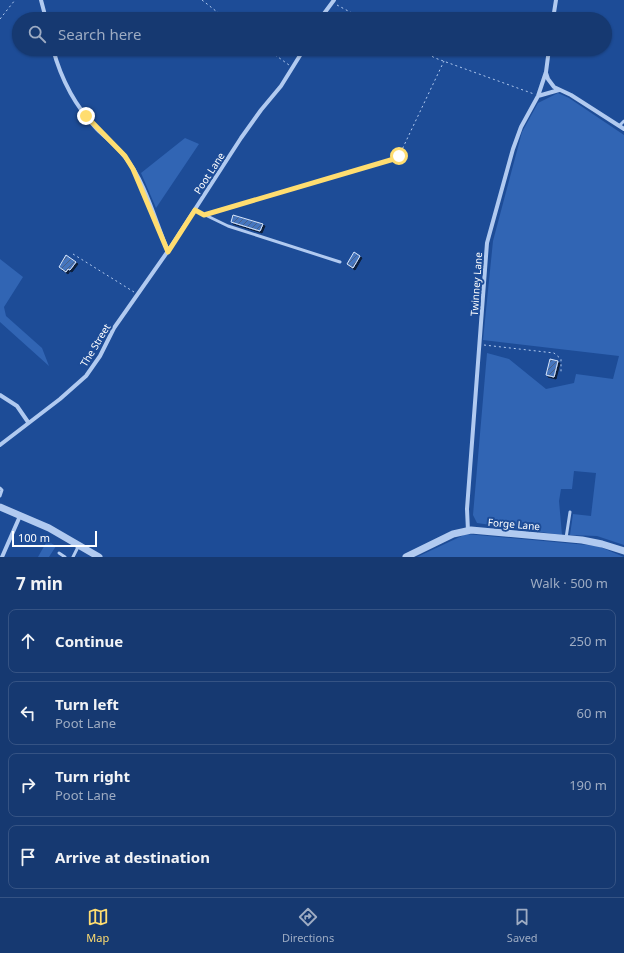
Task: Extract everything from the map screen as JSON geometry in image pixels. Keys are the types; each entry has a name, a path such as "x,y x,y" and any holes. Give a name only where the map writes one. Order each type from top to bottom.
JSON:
{"street":[{"path":"41,0 44,12"},
{"path":"554,12 556,0"},
{"path":"325,12 333,1"},
{"path":"55,56 69,93 96,128 125,156 133,169 168,252"},
{"name":"Poot Lane","path":"168,252 241,138 300,56"},
{"name":"Twinney Lane","path":"468,531 467,510 487,243 513,149 521,127 538,96 546,72 548,56"},
{"path":"546,72 548,79 554,87 572,95 624,129"},
{"path":"538,96 560,90"},
{"name":"The Street","path":"0,445 28,422 60,399 86,376 100,356 114,328 168,252"},
{"path":"0,395 17,406 28,422"},
{"path":"0,507 49,528 99,557"},
{"path":"2,557 20,516"},
{"name":"Forge Lane","path":"406,557 453,534 468,531 566,538 602,544 624,551"}],"lane":[{"path":"620,125 624,121"},
{"path":"195,210 228,226 340,262"},
{"path":"0,488 2,491 0,496"},
{"path":"566,538 570,512"},
{"path":"73,557 79,545"},
{"path":"59,553 65,557"}],"path":[{"path":"0,18 14,0"},
{"path":"202,0 217,12"},
{"path":"333,1 351,12"},
{"path":"276,56 292,68"},
{"path":"434,56 538,96"},
{"path":"204,215 394,159 399,156 444,61"},
{"path":"73,254 138,294"},
{"path":"480,344 554,353 562,359 561,374"}],"shaded area":[{"path":"558,93 569,98 624,135 624,545 597,536 570,535 573,514 591,516 596,473 574,471 572,489 561,489 559,501 562,535 477,523 473,515 487,353 509,359 546,389 574,383 576,374 613,379 619,356 483,340 493,241 522,132 538,103"},
{"path":"185,138 199,144 156,208 141,173"},
{"path":"0,259 23,277 4,307 6,316 42,348 49,366 0,322"},
{"path":"466,534 598,546 624,557 417,557"},
{"path":"47,541 56,546 49,557 38,557"}],"building":[{"path":"233,215 263,224 260,231 231,222"},
{"path":"354,252 360,256 353,268 347,264"},
{"path":"66,255 76,262 70,270 68,269 66,272 59,267"},
{"path":"550,359 558,361 554,377 546,375"}],"route":[{"path":"86,116 96,128 125,156 133,169 141,184 168,252 195,210 204,215 394,159 399,156"}]}
